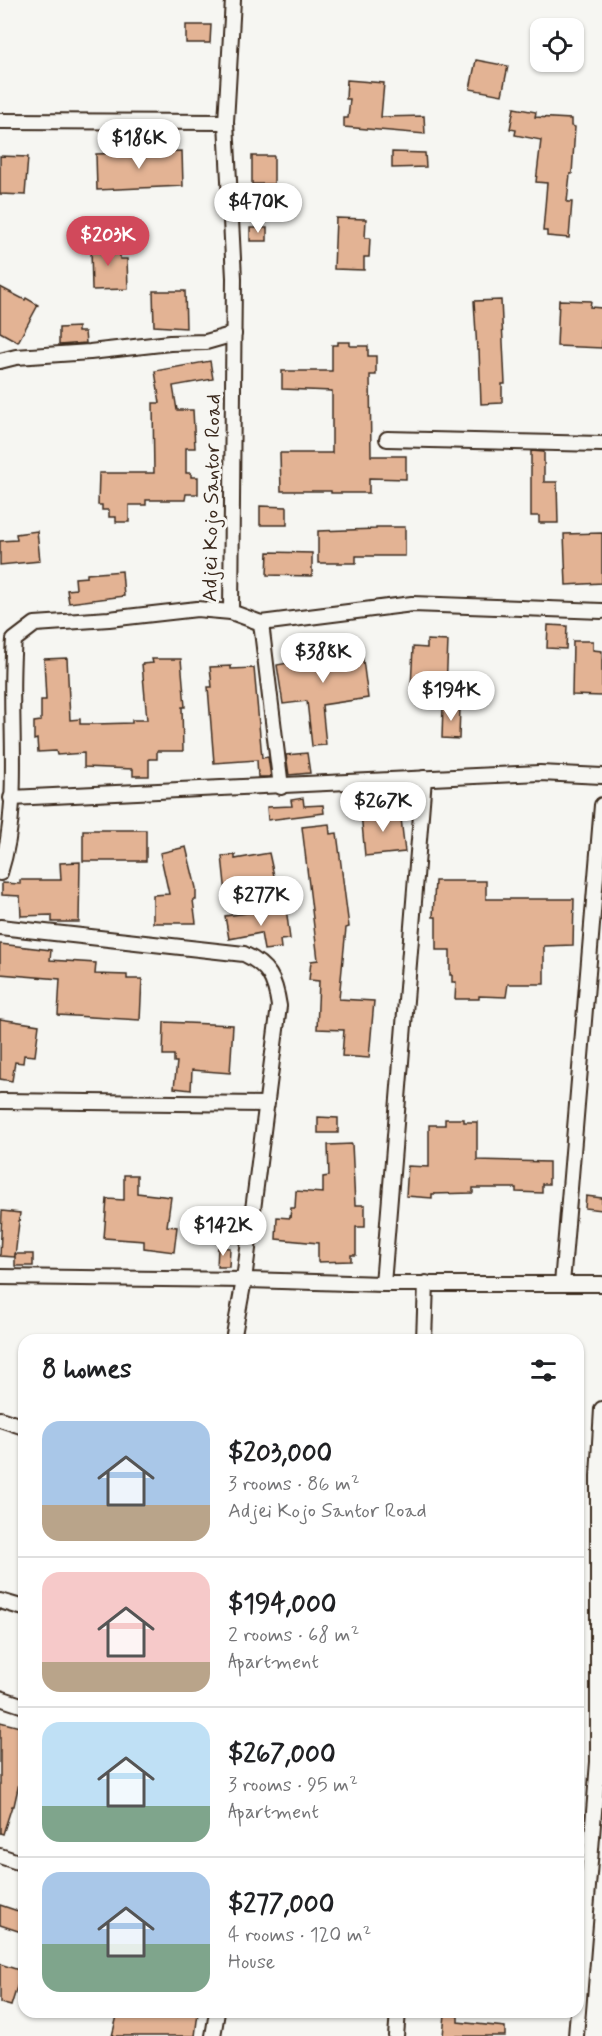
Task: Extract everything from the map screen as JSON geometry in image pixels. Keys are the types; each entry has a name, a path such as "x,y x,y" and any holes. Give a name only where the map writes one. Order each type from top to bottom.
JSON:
{"street":[{"name":"Adjei Kojo Santor Road","path":"0,873 6,851 11,798 13,741 10,676 14,640 35,624 109,619 197,609 231,612 234,278 226,122 233,0"},
{"path":"0,121 226,122"},
{"path":"0,362 16,357 170,343 206,342 234,334"},
{"path":"387,439 602,444"},
{"path":"231,612 261,622 412,604 602,612"},
{"path":"261,622 281,787"},
{"path":"11,798 540,773 602,776"},
{"path":"383,1284 424,778"},
{"path":"562,1284 602,806"},
{"path":"0,927 244,954 260,962 270,975 276,987 279,1006 244,1280 234,1334"},
{"path":"0,1101 267,1104"},
{"path":"0,1277 383,1284 426,1282 602,1284"},
{"path":"424,1334 426,1282"},
{"path":"584,1936 598,1762 602,1409"},
{"path":"0,1419 18,1425"},
{"path":"0,1601 18,1606"},
{"path":"0,1698 18,1704"},
{"path":"0,1856 18,1859"},
{"path":"213,2036 216,2018"},
{"path":"396,2036 398,2018"},
{"path":"576,2036 577,2018"}],"building":[{"path":"186,25 211,25 210,43 186,43"},
{"path":"476,60 508,66 502,95 470,89"},
{"path":"347,80 384,83 381,117 424,116 425,134 344,127 344,118 348,118 350,99 346,99"},
{"path":"514,108 536,112 535,117 571,119 571,126 575,127 572,174 570,174 567,202 572,202 569,238 547,236 547,231 543,231 547,183 536,182 541,140 515,135 516,130 510,129"},
{"path":"182,151 183,186 97,190 96,154"},
{"path":"392,152 425,153 426,167 392,168"},
{"path":"0,156 28,157 25,195 0,194"},
{"path":"252,156 274,156 274,184 252,184"},
{"path":"336,218 366,219 365,238 370,238 369,257 364,257 364,270 334,269"},
{"path":"250,228 267,228 267,241 250,241"},
{"path":"120,242 120,259 127,259 128,289 92,290 91,247 93,243"},
{"path":"0,287 38,305 18,342 0,332"},
{"path":"153,291 185,291 186,328 154,326"},
{"path":"501,300 505,384 502,384 502,403 481,404 474,301"},
{"path":"559,300 591,301 590,307 602,308 602,348 557,346"},
{"path":"78,327 78,332 85,332 86,343 59,345 59,328"},
{"path":"338,342 350,342 350,346 368,346 368,356 376,356 376,375 370,375 371,456 406,456 406,479 369,478 369,493 281,491 280,453 332,453 332,391 282,389 282,371 332,371 332,345 338,345"},
{"path":"210,361 213,379 173,386 177,410 193,410 195,448 186,448 186,473 191,473 191,477 198,477 198,494 186,494 185,500 146,500 146,505 129,505 129,522 116,522 116,517 109,517 109,510 102,510 102,505 98,505 99,473 154,473 153,403 160,403 155,371"},
{"path":"531,451 544,452 544,482 557,482 558,523 539,523 539,516 531,516"},
{"path":"260,506 287,507 287,525 260,525"},
{"path":"376,527 405,527 405,556 356,556 356,563 318,563 318,531 376,529"},
{"path":"37,531 40,561 0,565 0,541 17,540 16,534"},
{"path":"602,533 602,583 566,585 564,534"},
{"path":"268,552 312,553 312,576 267,575"},
{"path":"122,571 124,596 69,603 67,590 76,589 75,578 87,577 87,574"},
{"path":"548,625 567,626 566,649 547,648"},
{"path":"427,640 448,641 446,689 411,687 413,647 427,648"},
{"path":"573,641 593,641 593,650 602,651 602,696 572,695"},
{"path":"361,645 368,698 322,705 326,745 312,746 307,701 283,704 277,665 288,663 286,655 305,652 307,659 338,655 337,648"},
{"path":"67,658 70,720 80,719 80,724 132,723 132,720 147,720 142,664 153,663 152,659 181,659 185,707 182,707 183,751 157,751 157,759 149,759 149,776 133,776 133,769 84,767 84,753 57,755 56,751 38,752 37,739 34,740 34,722 41,721 41,700 46,700 44,659"},
{"path":"231,666 231,669 254,668 262,758 268,757 271,777 258,777 257,760 214,763 208,687 212,687 210,667"},
{"path":"443,705 460,706 459,739 442,738"},
{"path":"307,753 310,773 289,775 286,755"},
{"path":"303,798 304,806 323,805 324,813 268,820 267,807 292,806 291,800"},
{"path":"400,810 405,852 365,856 361,813"},
{"path":"329,824 330,834 337,833 349,927 346,928 339,999 374,1001 369,1058 342,1056 344,1030 317,1029 319,981 309,980 311,961 318,960 302,827"},
{"path":"83,830 146,830 146,861 83,861"},
{"path":"186,847 196,888 196,900 193,900 196,923 153,923 153,895 169,894 160,853"},
{"path":"269,853 276,885 226,894 222,856 235,855 235,859"},
{"path":"80,862 79,922 52,922 52,915 21,916 20,896 2,895 2,883 20,884 20,880 61,880 60,863"},
{"path":"435,881 486,881 486,899 574,899 573,945 544,946 544,984 508,984 506,997 479,996 479,999 455,999 456,982 452,982 452,975 450,975 450,950 436,950 436,917 433,917"},
{"path":"286,908 290,939 280,940 281,948 264,950 261,933 229,939 225,916"},
{"path":"0,944 51,950 50,960 96,963 95,974 127,975 127,979 142,979 140,1020 58,1015 60,979 0,974"},
{"path":"0,1019 39,1025 35,1056 24,1055 23,1063 15,1062 12,1081 0,1079"},
{"path":"164,1022 233,1025 230,1073 192,1070 191,1090 174,1088 177,1062 174,1062 174,1055 163,1055"},
{"path":"318,1117 338,1118 338,1133 318,1133"},
{"path":"445,1119 477,1122 477,1160 549,1162 549,1184 542,1184 542,1193 516,1192 516,1188 473,1188 473,1193 432,1194 432,1198 406,1196 408,1166 429,1167 429,1125 445,1125"},
{"path":"352,1144 355,1205 365,1205 365,1227 356,1227 356,1255 351,1255 351,1261 318,1262 318,1243 276,1239 277,1217 290,1218 291,1208 295,1208 296,1191 323,1193 323,1177 329,1176 328,1145"},
{"path":"124,1175 137,1175 137,1193 171,1197 167,1226 177,1227 174,1252 144,1248 144,1241 104,1238 107,1199 124,1200"},
{"path":"586,1196 602,1198 602,1210 585,1208"},
{"path":"2,1211 20,1213 15,1257 0,1256"},
{"path":"218,1247 230,1248 229,1267 217,1267"},
{"path":"15,1254 33,1254 33,1266 15,1266"},
{"path":"0,1722 18,1726 18,1788 3,1834 0,1833"},
{"path":"0,1905 18,1911 18,1931 0,1925"},
{"path":"0,1964 18,1970 18,1984 11,2006 0,2003"},
{"path":"116,2018 197,2018 195,2036 112,2036"},
{"path":"445,2018 458,2018 458,2022 505,2027 505,2036 443,2036"}]}
